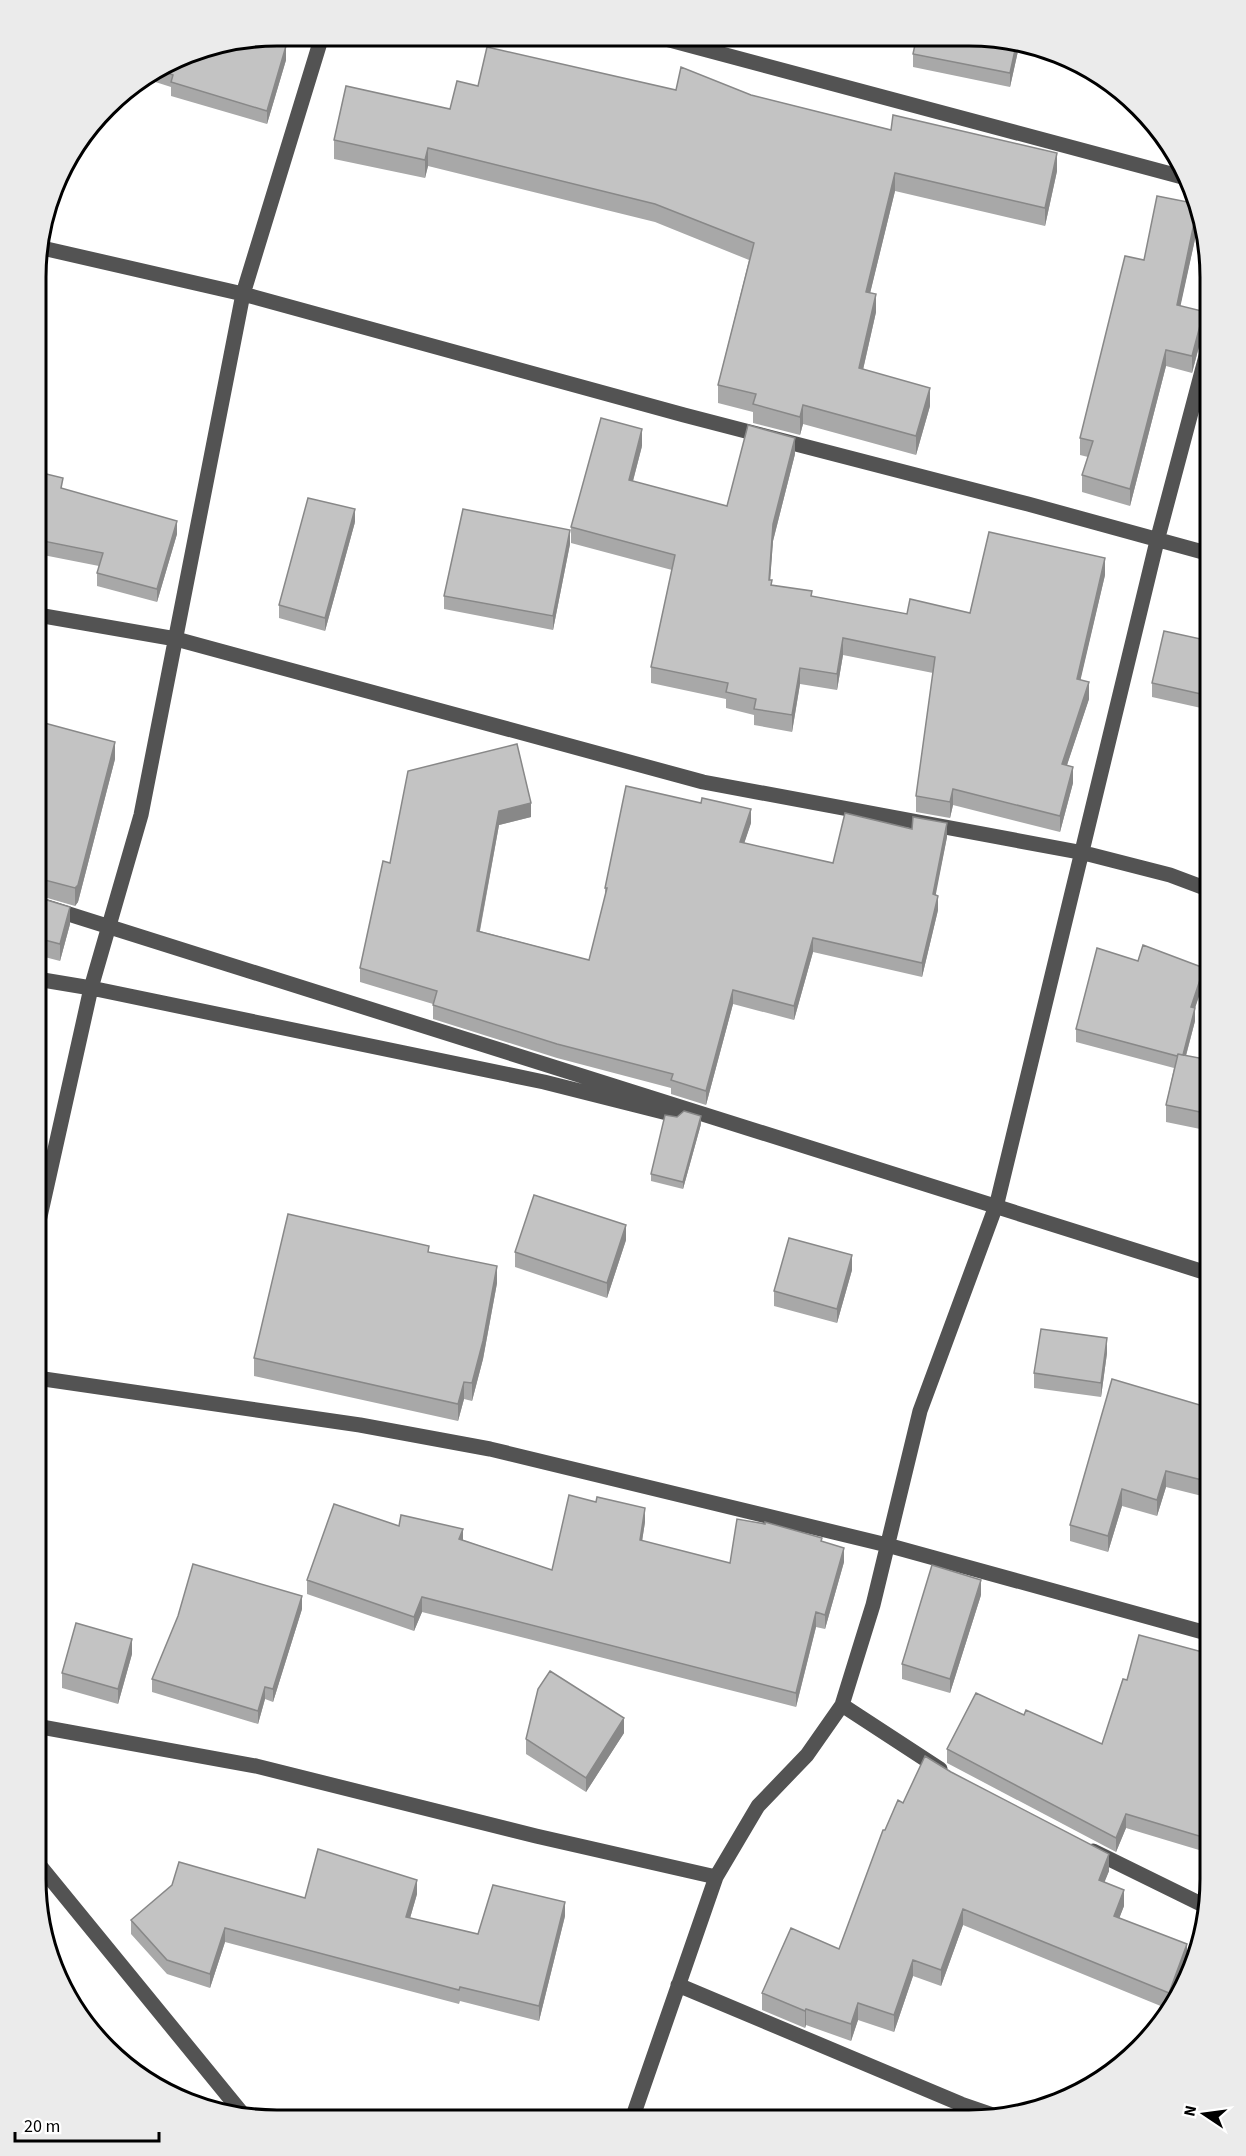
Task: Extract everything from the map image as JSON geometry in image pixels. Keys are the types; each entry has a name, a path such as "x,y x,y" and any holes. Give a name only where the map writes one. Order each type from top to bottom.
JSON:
{"street":[{"path":"46,1190 91,988 141,815 243,294 319,46"},
{"path":"692,46 1176,175"},
{"path":"48,249 243,294 684,415 1028,504 1200,552"},
{"path":"635,2110 716,1877 758,1806 807,1755 842,1705 873,1605 920,1411 997,1203 1084,853 1157,541 1200,379"},
{"path":"46,616 176,639 703,782 1084,853 1200,886"},
{"path":"46,907 1200,1271"},
{"path":"46,980 544,1082 813,1151 1200,1262"},
{"path":"46,1379 360,1425 490,1449 887,1545 1200,1631"},
{"path":"842,1705 955,1780"},
{"path":"46,1728 256,1766 525,1833 716,1877"},
{"path":"1078,1844 1198,1903"},
{"path":"46,1872 236,2106"},
{"path":"678,1985 978,2109"}],"building":[{"path":"286,46 267,111 171,82 173,75 169,73 217,54 247,48"},
{"path":"915,46 969,46 1015,51 1010,73 913,54"},
{"path":"487,47 676,90 681,67 751,95 891,130 893,115 1057,153 1045,208 895,173 866,292 876,294 859,368 930,388 916,436 803,405 800,417 753,404 756,394 718,385 754,243 655,204 428,148 425,160 334,140 346,86 450,109 457,81 478,86"},
{"path":"1157,196 1187,202 1194,225 1177,305 1200,311 1200,326 1192,356 1166,350 1130,489 1082,475 1093,441 1080,438 1125,256 1144,260"},
{"path":"601,418 642,429 629,480 727,506 748,425 795,438 773,524 769,580 772,580 771,585 812,591 811,596 907,614 910,599 970,613 989,532 1105,558 1077,679 1089,682 1062,764 1073,767 1060,816 953,789 950,802 916,796 935,657 843,638 837,674 800,668 792,715 754,709 756,699 726,692 728,683 651,667 675,555 571,527"},
{"path":"46,474 63,478 61,488 177,521 157,589 97,573 103,553 46,542"},
{"path":"308,498 355,509 325,618 279,605"},
{"path":"463,509 570,530 553,616 444,596"},
{"path":"1164,631 1200,639 1200,694 1152,683"},
{"path":"46,723 115,742 78,885 75,888 46,880"},
{"path":"517,744 531,803 499,811 477,931 589,960 607,888 605,888 626,786 701,803 702,798 751,809 740,842 833,863 845,813 912,829 913,817 947,823 933,894 938,896 922,963 813,938 794,1006 733,990 706,1091 671,1080 673,1074 557,1044 433,1005 437,991 360,968 383,861 390,863 408,771"},
{"path":"46,900 70,907 60,944 46,940"},
{"path":"1143,945 1200,966 1200,980 1191,1007 1195,1008 1183,1055 1178,1054 1177,1056 1076,1029 1097,948 1138,961"},
{"path":"1178,1054 1200,1058 1200,1112 1166,1105"},
{"path":"684,1111 701,1116 683,1182 651,1174 665,1115 677,1117"},
{"path":"534,1195 626,1225 607,1283 515,1252"},
{"path":"288,1214 429,1246 428,1252 497,1266 483,1341 472,1383 464,1382 458,1404 254,1358"},
{"path":"789,1238 852,1255 837,1309 774,1291"},
{"path":"1041,1329 1107,1338 1101,1383 1034,1373"},
{"path":"1112,1379 1200,1405 1200,1480 1166,1471 1157,1500 1122,1489 1108,1536 1070,1525"},
{"path":"569,1495 596,1502 597,1497 645,1508 640,1540 730,1563 737,1519 765,1524 765,1522 822,1538 821,1541 844,1548 825,1615 816,1612 796,1693 422,1597 414,1617 307,1580 334,1504 399,1526 401,1515 463,1529 459,1539 552,1570"},
{"path":"193,1564 302,1596 273,1689 265,1687 258,1711 152,1679 178,1616"},
{"path":"932,1565 981,1580 950,1679 902,1664"},
{"path":"76,1623 132,1639 118,1689 62,1673"},
{"path":"1139,1635 1200,1651 1200,1836 1126,1814 1116,1838 947,1749 976,1693 1024,1715 1026,1710 1102,1744 1123,1679 1127,1680"},
{"path":"550,1671 624,1718 586,1778 526,1739 538,1689"},
{"path":"925,1756 951,1772 1109,1854 1099,1880 1124,1890 1114,1916 1187,1944 1169,1993 963,1909 941,1970 913,1960 894,2015 858,2003 851,2024 806,2009 805,2011 762,1993 791,1928 839,1949 883,1830 898,1800 903,1803"},
{"path":"318,1849 417,1880 406,1917 478,1934 493,1885 565,1902 539,2006 460,1987 459,1990 225,1928 210,1974 167,1960 131,1920 172,1885 179,1862 305,1898"}]}
